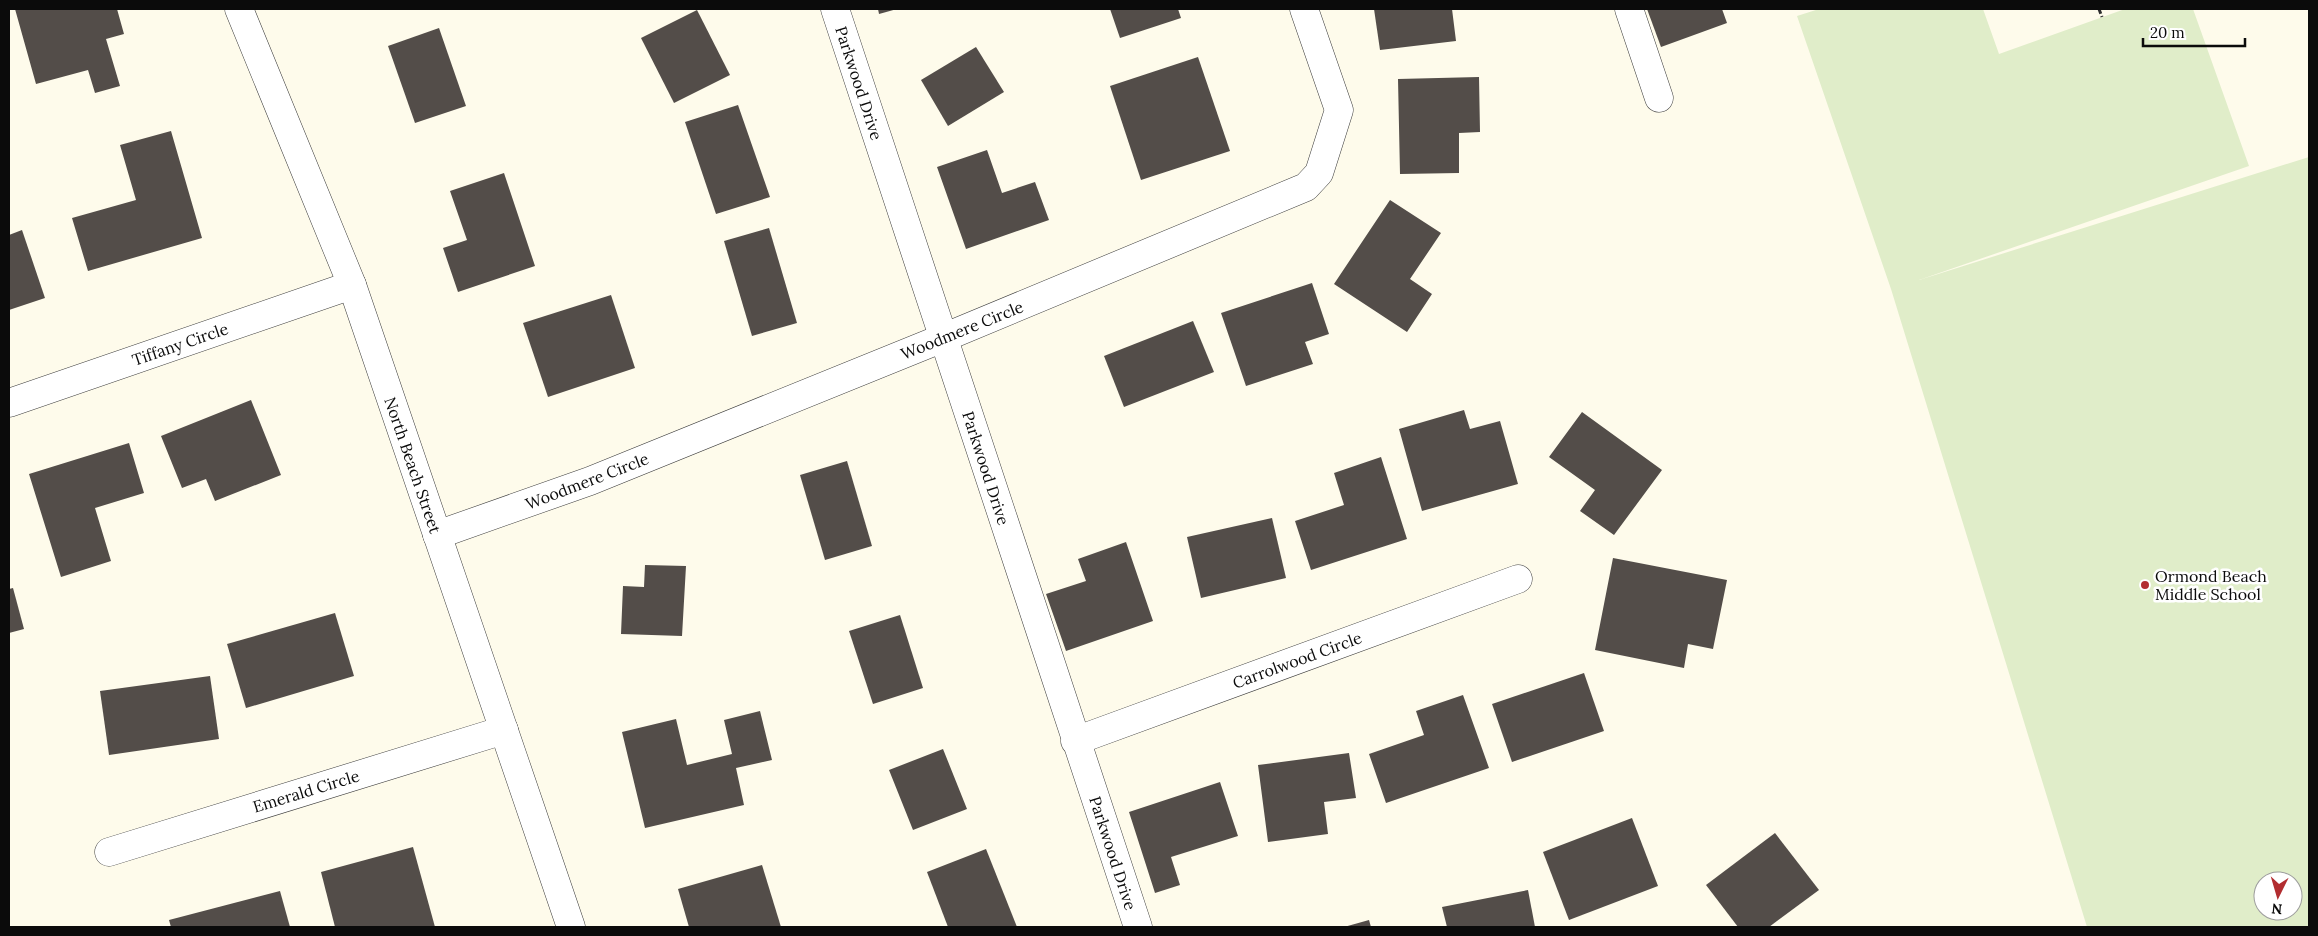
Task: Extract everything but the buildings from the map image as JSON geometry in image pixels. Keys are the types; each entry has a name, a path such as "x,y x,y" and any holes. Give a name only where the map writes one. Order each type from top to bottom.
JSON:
{"street":[{"name":"North Beach Street","path":"239,9 352,285 571,927"},
{"name":"Parkwood Drive","path":"835,9 1075,741 1138,927"},
{"name":"Woodmere Circle","path":"437,535 590,481 943,338 1306,187 1318,173 1339,110 1304,9"},
{"path":"1629,9 1659,98"},
{"name":"Tiffany Circle","path":"9,402 352,285"},
{"name":"Carrolwood Circle","path":"1075,741 1518,579"},
{"name":"Emerald Circle","path":"109,852 504,730"}],"path":[{"path":"2099,9 2102,17"}],"green space":[{"name":"Ormond Beach Middle School","path":"1819,9 1983,9 1999,54 2125,9 2193,9 2249,166 1919,280 2309,157 2309,927 2087,927 1891,289 1797,16"}],"place":[{"name":"Ormond Beach Middle School","path":"2145,585"}]}
